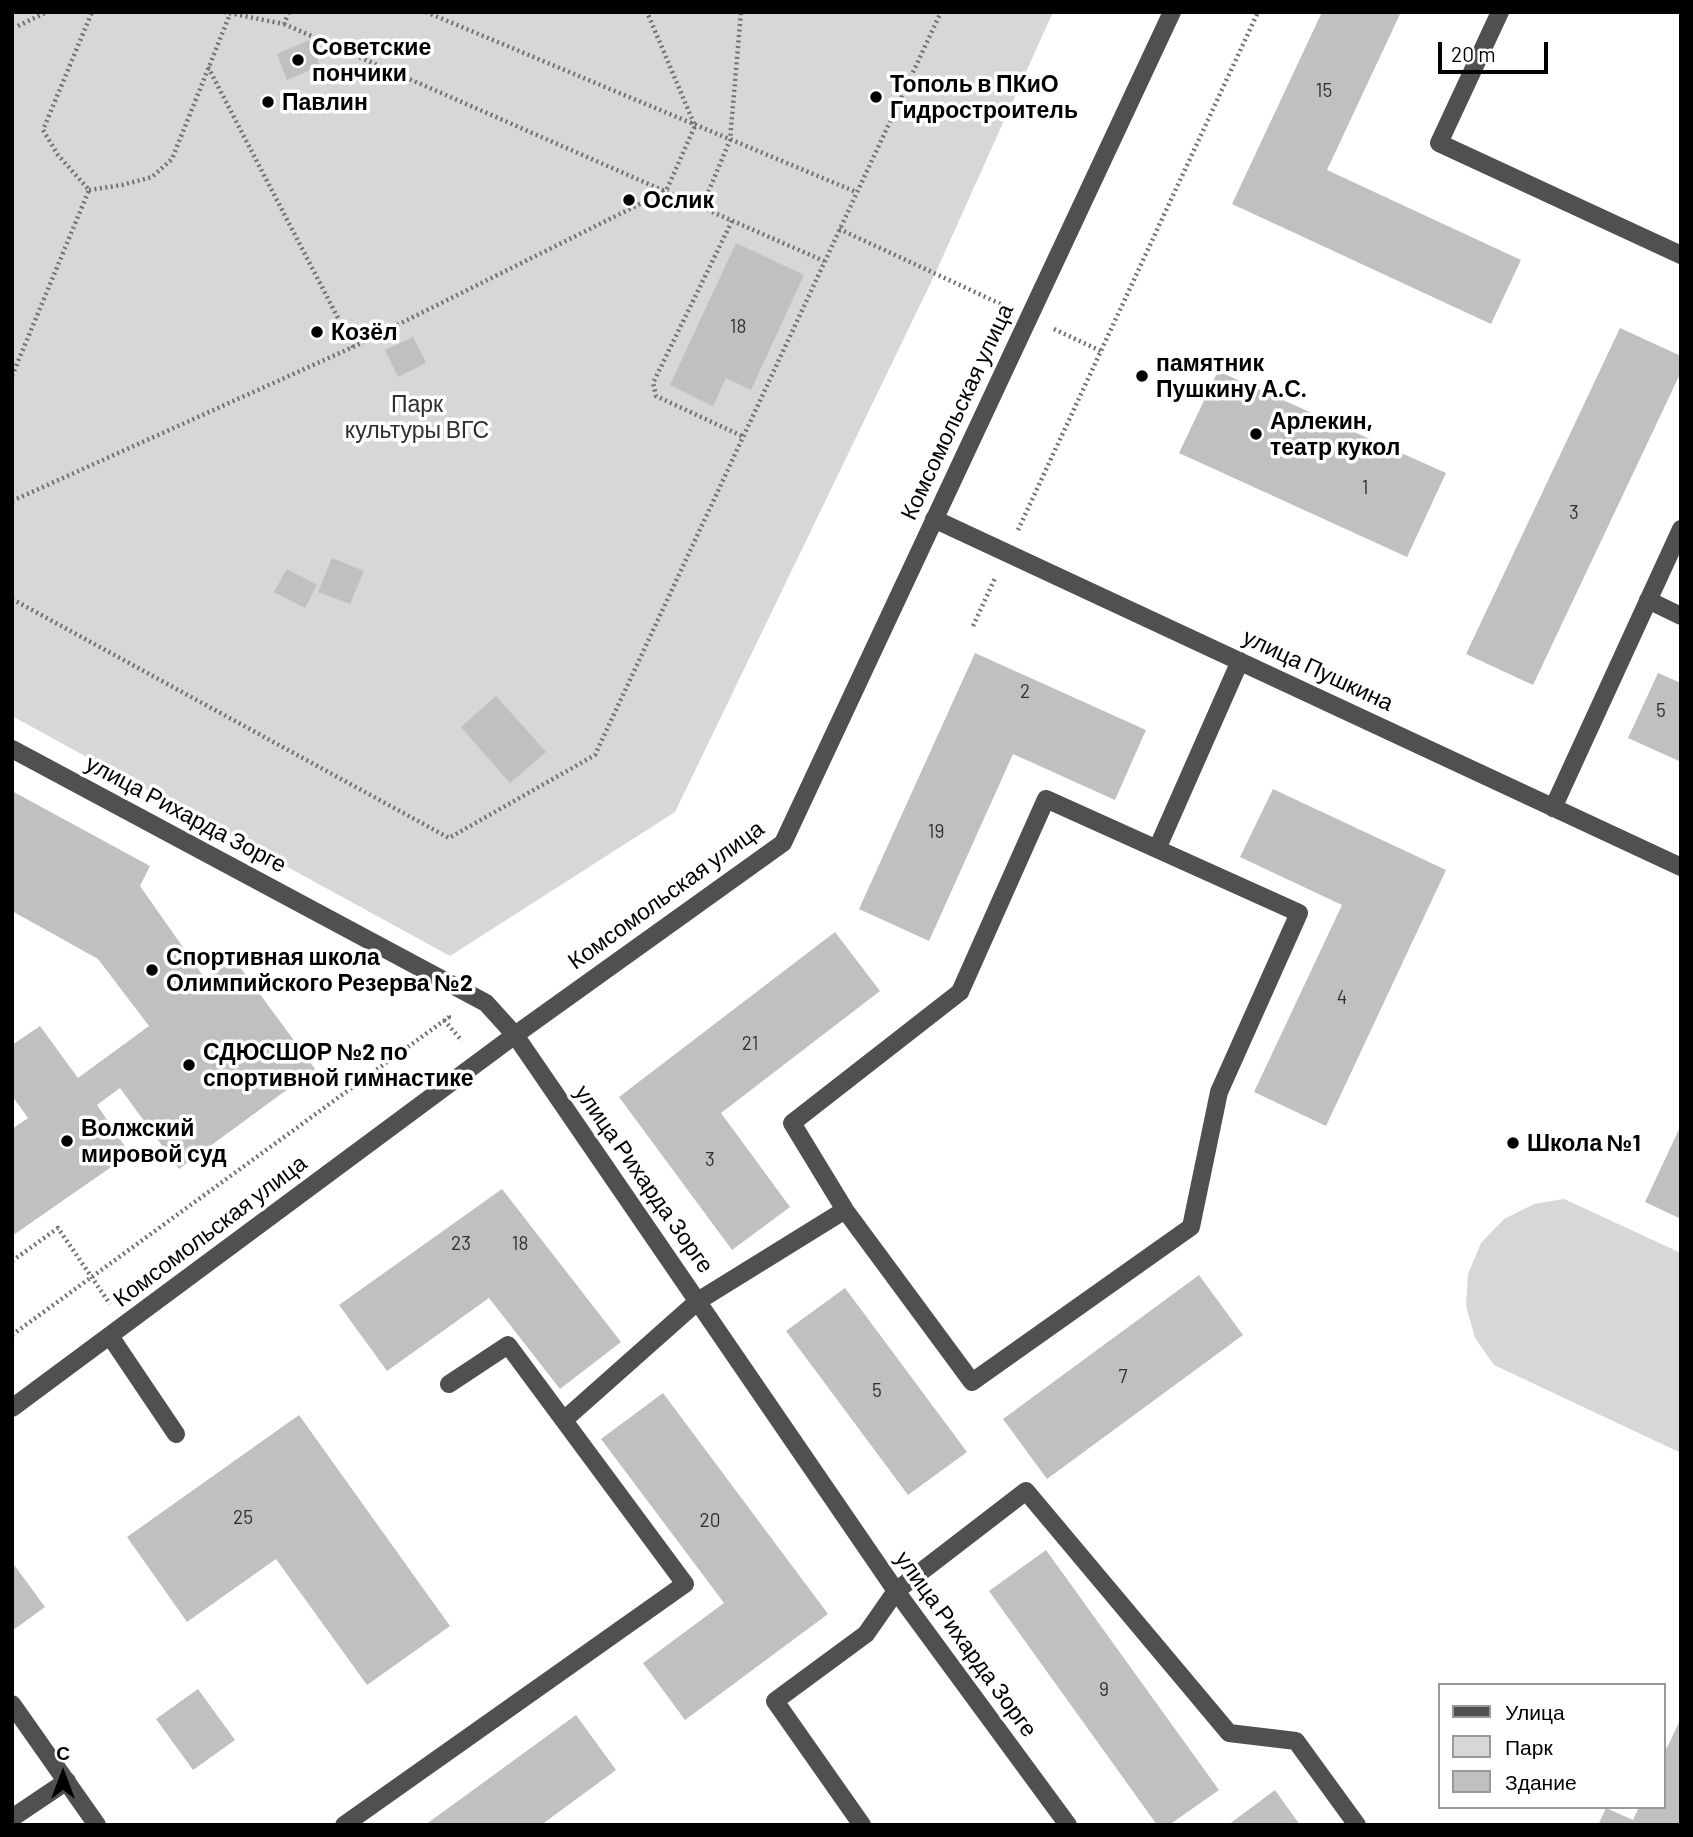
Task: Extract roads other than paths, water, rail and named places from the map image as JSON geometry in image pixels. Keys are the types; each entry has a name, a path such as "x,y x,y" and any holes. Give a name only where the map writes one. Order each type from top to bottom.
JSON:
{"street":[{"name":"Комсомольская улица","path":"12,1408 515,1035 783,843 1172,12"},
{"path":"1500,12 1439,143 1681,255"},
{"name":"улица Пушкина","path":"933,519 1681,867"},
{"path":"1553,808 1681,529"},
{"path":"1648,600 1681,616"},
{"path":"1157,849 1240,661"},
{"name":"улица Рихарда Зорге","path":"12,749 486,1003 515,1035 896,1591 1068,1825"},
{"path":"1046,799 1299,913 1219,1092 1191,1227 972,1382 845,1210 792,1123 960,992 1046,799"},
{"path":"564,1420 698,1301 845,1210"},
{"path":"117,1331 176,1434"},
{"path":"344,1825 685,1584 508,1345 449,1384"},
{"path":"862,1825 775,1701 866,1634 896,1591 1026,1491 1229,1733 1296,1741 1357,1825"},
{"path":"12,1703 97,1825"},
{"path":"12,1818 66,1781"}],"place":[{"name":"Советские пончики","path":"298,60"},
{"name":"Тополь в ПКиО Гидростроитель","path":"876,97"},
{"name":"Павлин","path":"268,102"},
{"name":"Ослик","path":"629,200"},
{"name":"Козёл","path":"317,332"},
{"name":"памятник Пушкину А.С.","path":"1142,376"},
{"name":"Арлекин, театр кукол","path":"1256,434"},
{"name":"Спортивная школа Олимпийского Резерва №2","path":"152,970"},
{"name":"СДЮСШОР №2 по спортивной гимнастике","path":"189,1065"},
{"name":"Волжский мировой суд","path":"67,1141"},
{"name":"Школа №1","path":"1513,1143"}],"park label":[{"name":"Парк культуры ВГС","path":"417,417"}]}
